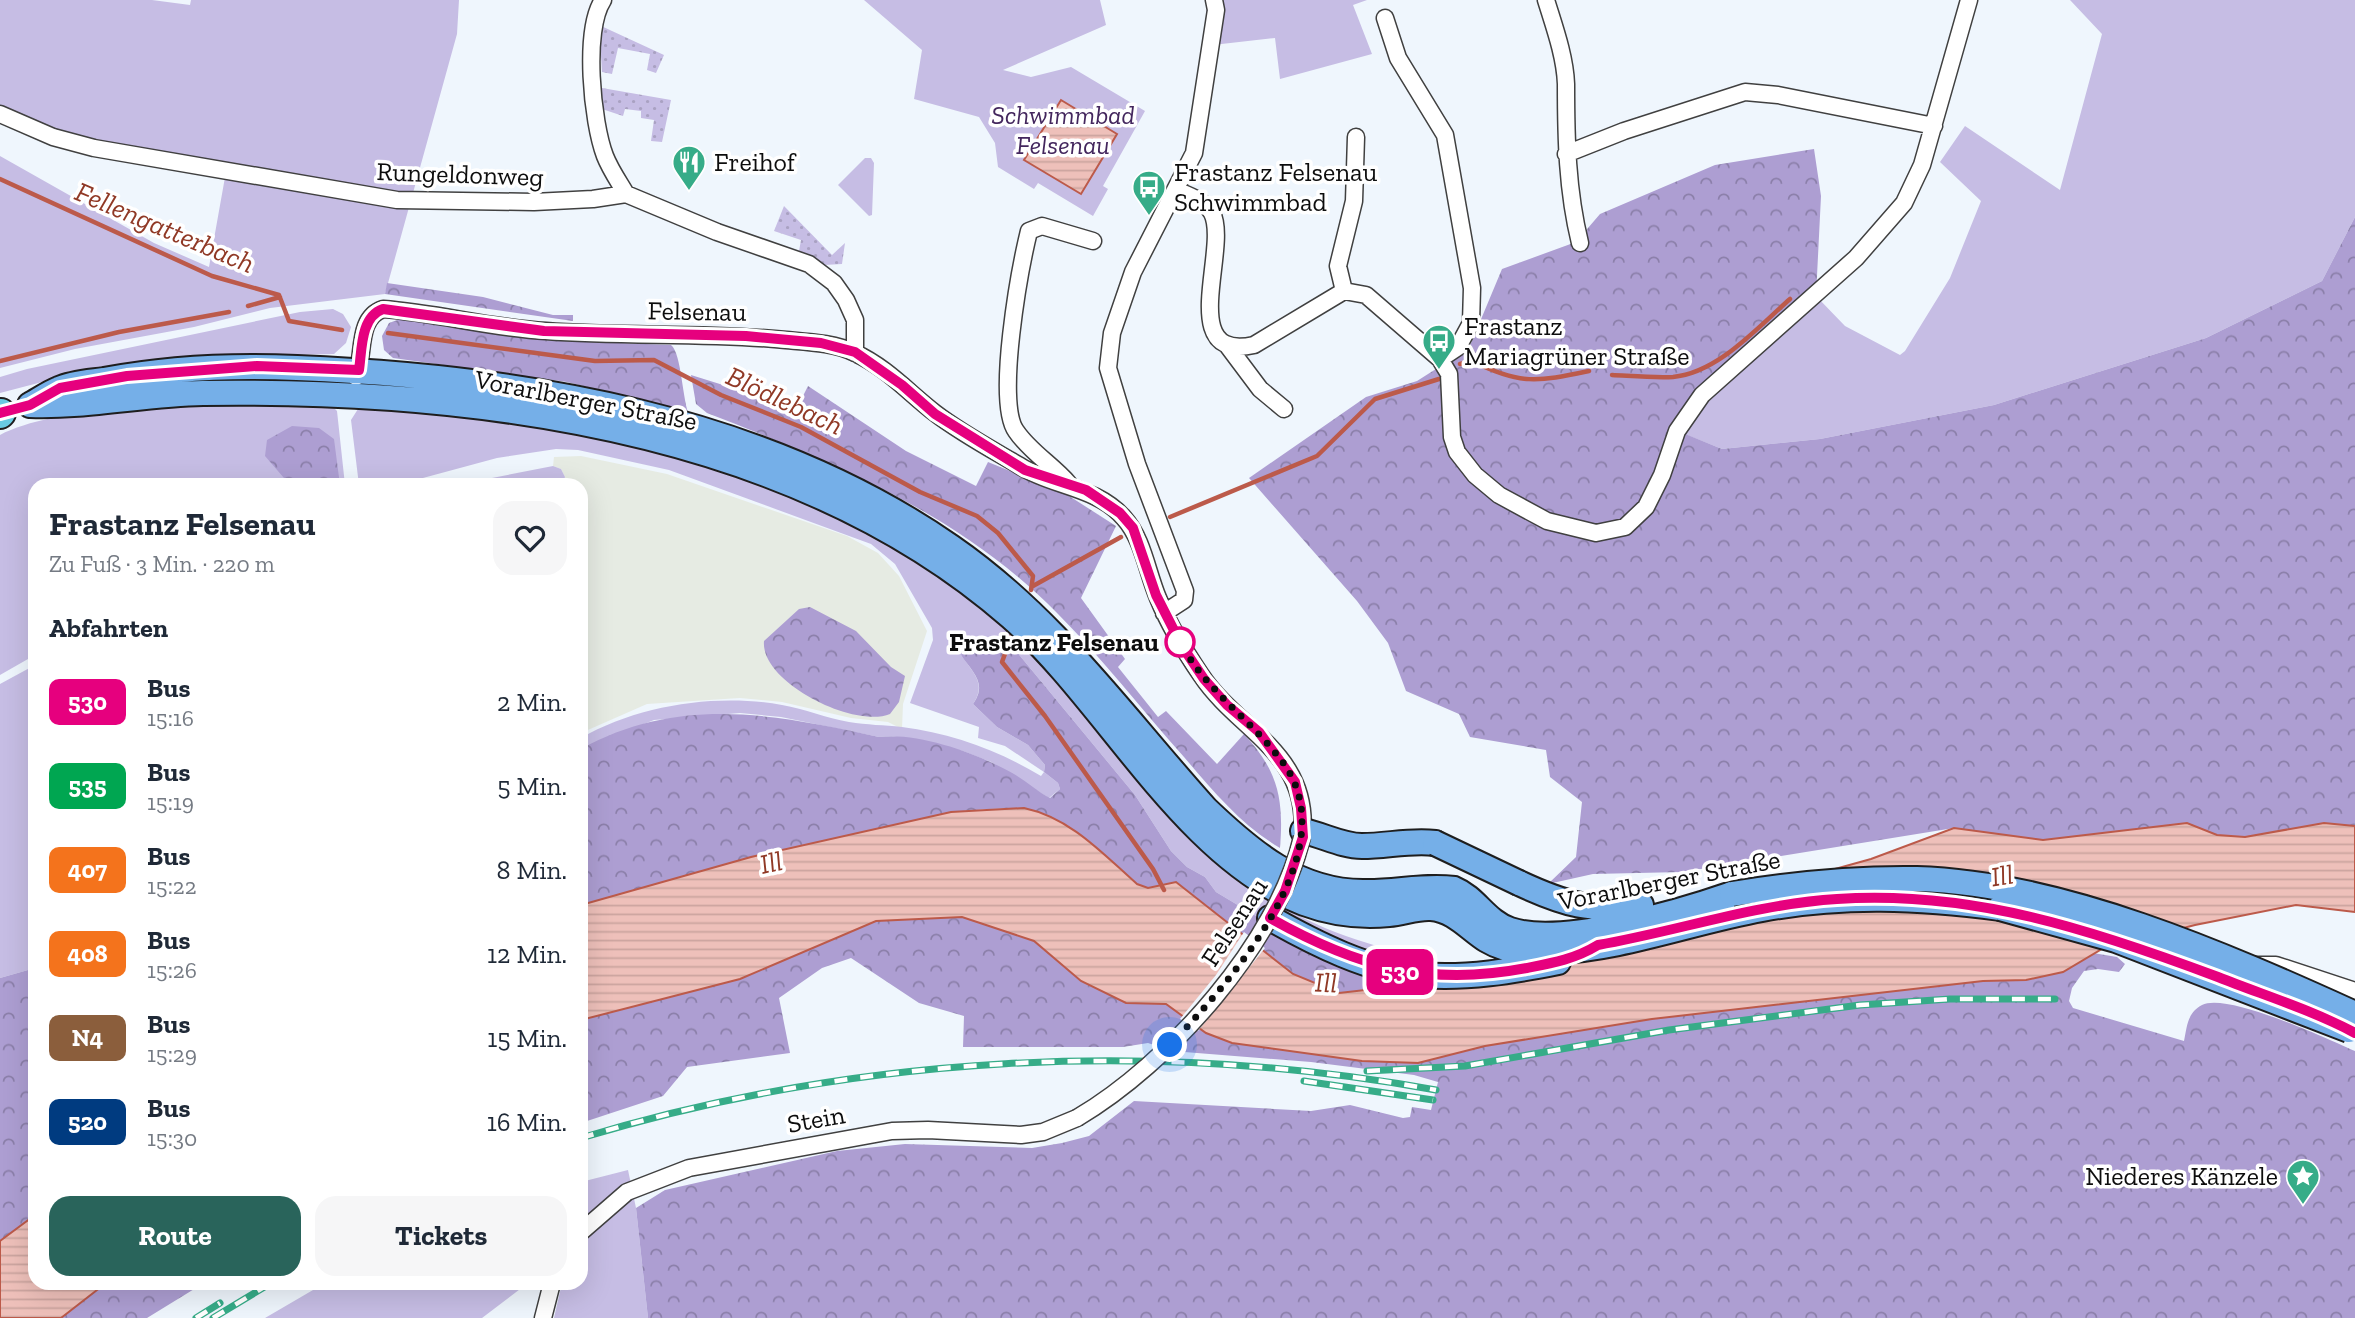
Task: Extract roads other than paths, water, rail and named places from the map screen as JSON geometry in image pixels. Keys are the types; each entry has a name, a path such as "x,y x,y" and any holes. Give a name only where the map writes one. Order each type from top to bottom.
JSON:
{"main road":[{"name":"Vorarlberger Straße","path":"0,413 30,405 60,388 127,376 257,366 359,370 520,386 666,418 783,460 868,497 949,545 1032,612 1088,670 1206,809 1232,834 1285,874 1337,890 1360,893 1442,887"},
{"name":"Vorarlberger Straße","path":"30,405 60,406 130,396 197,393 349,396 515,412 659,439 775,478 856,513 939,561 1012,618 1058,664 1194,822 1246,870 1275,890 1306,904 1351,915 1393,914 1422,908 1467,912 1510,930 1547,934 1595,929 1663,908 1732,894 1833,882 1917,879 1994,887 2087,910 2165,936 2355,1014"},
{"path":"1303,834 1346,845 1363,846 1412,840 1435,843 1556,900 1595,909 1663,908"},
{"path":"1422,908 1442,887 1475,861 1473,893 1467,912 1442,887"},
{"name":"Vorarlberger Straße","path":"1467,912 1497,946 1512,950 1549,952 1598,945 1773,907 1835,899 1933,899 2000,908 2091,932 2277,999 2355,1033"},
{"path":"1270,918 1362,961 1418,975 1502,973 1578,958 1598,945"}],"street":[{"path":"603,0 597,8 591,41 596,109 605,156 626,194 717,232 809,264 834,283 846,300 855,320 855,352"},
{"path":"1164,613 1184,600 1185,591 1137,464 1108,368 1112,333 1133,272 1194,153 1208,72 1214,0"},
{"path":"1546,0 1566,83 1566,155 1573,216 1580,243"},
{"path":"1227,345 1254,345 1344,291 1366,295 1440,359 1449,374 1452,437 1457,452 1475,475 1499,495 1547,521 1596,533 1625,527 1646,507 1662,475 1677,431 1702,395 1846,268 1905,203 1922,165 1969,0"},
{"path":"1385,18 1398,58 1445,135 1472,288 1471,323 1458,347 1440,359"},
{"path":"1566,155 1624,131 1745,92 1778,95 1934,126"},
{"name":"Rungeldonweg","path":"0,114 52,137 94,148 397,200 534,202 593,200 626,194"},
{"path":"1344,291 1338,266 1354,201 1356,137"},
{"path":"1176,190 1202,202 1212,213 1212,330 1227,345 1260,389 1284,409"},
{"name":"Felsenau","path":"1069,484 1055,467 1014,430 1008,408 1017,280 1029,231 1042,226 1093,241"},
{"name":"Felsenau","path":"349,396 359,370 366,326 371,317 383,309 544,331 746,336 821,343 855,352 967,434 1025,470 1086,490 1120,513 1133,528 1164,613 1204,679 1227,705 1259,732 1291,774 1301,808 1303,834 1285,891 1270,918 1226,981 1159,1057 1101,1104 1077,1118"},
{"path":"2180,981 2197,966 2276,965 2355,991"},
{"name":"Stein","path":"588,1226 627,1192 689,1168 892,1131 928,1130 1021,1135 1043,1132 1077,1118"},
{"path":"543,1318 550,1290"}],"water":[{"name":"Schwimmbad Felsenau","path":"1061,100 1117,134 1081,194 1024,160"},
{"name":"Ill","path":"1024,808 1057,820 1099,849 1137,884 1148,888 1176,882 1293,974 1339,993 1419,984 1871,859 1954,828 2043,840 2187,823 2217,835 2245,837 2324,823 2355,826 2355,912 2296,905 2195,925 2102,949 2063,972 2026,980 1983,981 1652,1019 1485,1046 1418,1063 1362,1061 1232,1043 1206,1033 1166,1004 1126,1003 1081,981 1034,941 962,917 876,921 740,979 588,1018 588,903 751,857 951,812"},
{"path":"28,1220 28,1290 97,1290 61,1318 0,1318 0,1241"}],"waterway":[{"name":"Fellengatterbach","path":"0,179 212,276 279,295 289,321 342,330"},
{"path":"248,306 280,297"},
{"path":"1612,375 1673,377 1690,374 1736,347 1790,299"},
{"path":"0,361 119,332 229,312"},
{"name":"Blödlebach","path":"388,333 595,361 654,360 721,395 801,427 920,492 977,516 998,533 1033,576 1031,590"},
{"path":"1460,364 1472,361 1503,374 1529,379 1589,371"},
{"path":"1170,517 1317,456 1375,399 1439,379"},
{"path":"1033,586 1121,537"},
{"name":"Blödlebach","path":"1013,632 1002,662 1045,716 1153,869 1164,890"}],"railway":[{"path":"1367,1071 1465,1066 1669,1030 1860,1005 1950,999 2055,999"},
{"path":"588,1136 685,1110 791,1088 898,1073 1006,1064 1114,1061 1222,1064 1330,1074 1436,1090"},
{"path":"1304,1081 1433,1100"},
{"path":"213,1318 259,1290"},
{"path":"196,1318 220,1303"}],"place":[{"name":"Freihof","path":"689,192"},
{"name":"Frastanz Felsenau Schwimmbad","path":"1149,217"},
{"name":"Frastanz Mariagrüner Straße","path":"1439,371"},
{"name":"Frastanz Felsenau","path":"1180,642"},
{"name":"Niederes Känzele","path":"2303,1206"}]}
